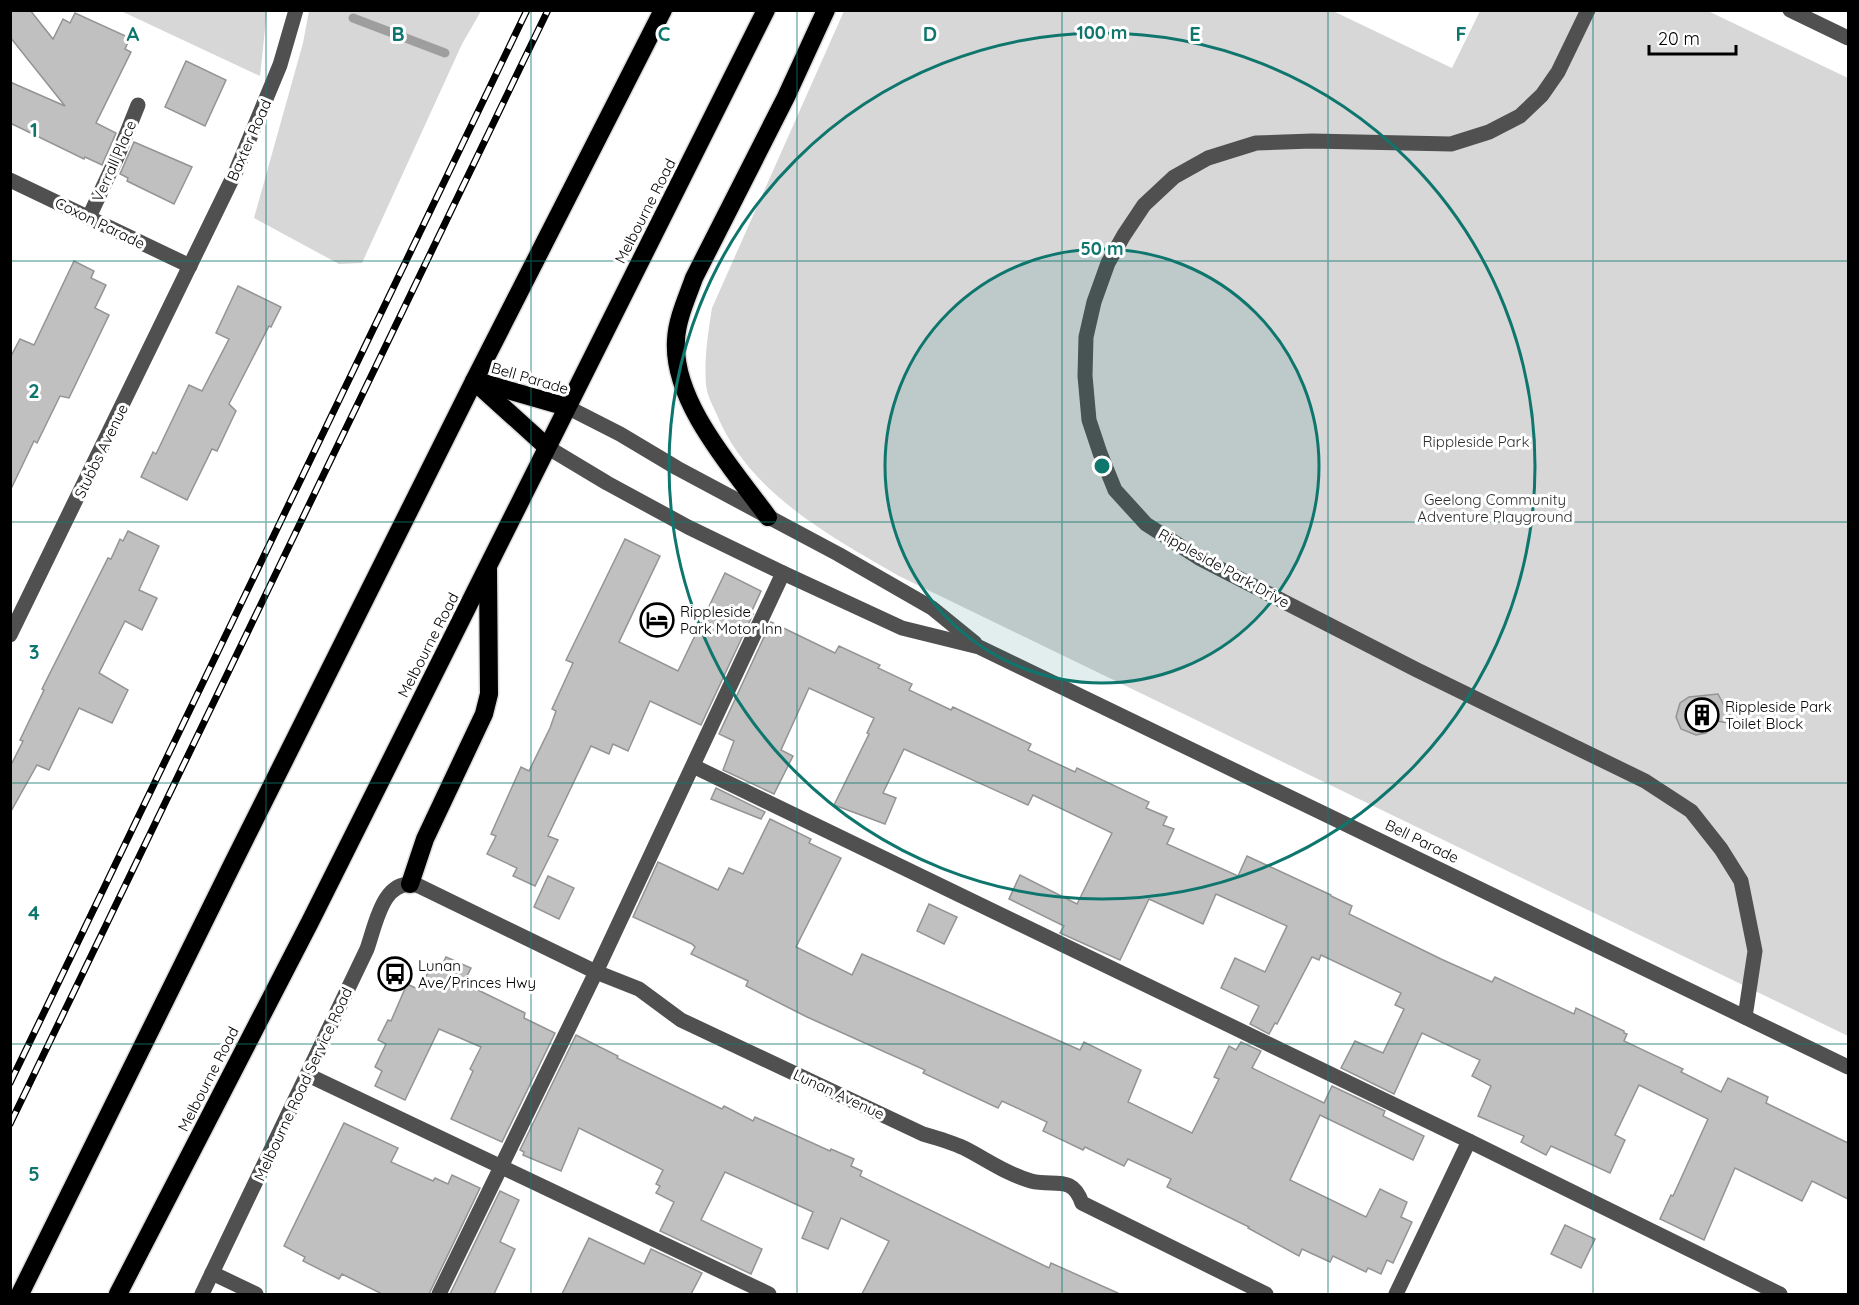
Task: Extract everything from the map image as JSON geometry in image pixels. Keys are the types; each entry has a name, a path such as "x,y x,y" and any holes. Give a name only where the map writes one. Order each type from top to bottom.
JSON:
{"highway":[{"path":"20,1294 474,381 663,10"},
{"name":"Melbourne Road","path":"118,1294 310,922 766,10"},
{"path":"768,517 693,409 676,362 675,338 694,278 786,97 826,10"},
{"name":"Bell Parade","path":"474,381 567,407"},
{"name":"Bell Parade","path":"474,381 547,447"},
{"path":"410,884 418,856 484,714 489,694 488,564"}],"street":[{"name":"Baxter Road","path":"190,266 264,108 280,66 296,10"},
{"name":"Rippleside Park Drive","path":"1588,10 1558,72 1542,95 1520,116 1489,132 1452,144 1256,142 1208,158 1174,177 1144,206 1124,235 1108,263 1094,302 1086,337 1085,376 1089,420 1115,490 1146,524 1199,558 1386,654 1645,781 1691,811 1721,849 1741,881 1755,951 1745,1017"},
{"path":"1790,10 1848,38"},
{"name":"Verrall Place","path":"89,217 138,105"},
{"name":"Coxon Parade","path":"10,180 190,266"},
{"name":"Stubbs Avenue","path":"10,635 190,266"},
{"name":"Bell Parade","path":"567,407 838,554 932,608 980,647"},
{"name":"Bell Parade","path":"547,447 688,527 783,573 902,628 980,647 1848,1067"},
{"path":"439,1294 596,972 783,573"},
{"path":"693,766 1780,1294"},
{"name":"Lunan Avenue","path":"410,884 596,972 639,989 681,1020 924,1134 962,1147 1010,1173 1033,1181 1069,1185 1078,1192 1082,1203 1266,1294"},
{"name":"Melbourne Road Service Road","path":"202,1294 367,949 389,893 398,885 410,884"},
{"path":"308,1075 769,1294"},
{"path":"1396,1294 1469,1141"},
{"path":"212,1273 256,1294"}],"green space":[{"path":"121,11 267,11 260,76"},
{"path":"309,11 481,11 462,44 362,263 339,264 254,218 303,43"},
{"name":"Rippleside Park","path":"844,11 1333,11 1452,68 1480,11 1708,11 1848,78 1848,1036 899,576 820,528 770,490 731,443 709,397 706,385 706,366 712,308"}],"building":[{"path":"10,10 30,10 53,39 63,19 70,23 75,13 130,38 125,49 131,52 96,123 116,133 102,165 85,157 84,159 10,123 10,82 65,106 10,37"},
{"path":"186,61 226,80 205,126 165,107"},
{"path":"134,142 192,167 174,204 127,181 128,178 120,174"},
{"path":"74,261 94,271 91,278 106,285 95,308 109,315 69,398 60,396 37,443 34,441 10,491 10,358 20,339 34,345"},
{"path":"238,286 281,307 229,404 236,411 217,451 212,449 187,500 141,477 153,452 156,454 189,385 202,391 229,339 216,333"},
{"path":"128,531 159,546 139,590 157,598 142,630 125,621 99,673 128,690 112,723 79,708 49,770 37,765 10,813 10,767 23,741 20,740 44,690 42,689 108,558 111,559 120,539 123,541"},
{"path":"625,539 660,556 619,642 678,671 725,573 761,591 751,613 753,614 701,725 650,701 628,751 613,744 609,754 591,746 548,836 558,840 535,886 513,876 517,868 487,854 496,836 491,834 521,767 529,771 550,728 556,711 552,709 573,663 566,660"},
{"path":"771,622 835,653 839,646 880,665 878,668 912,684 909,690 951,710 953,707 1031,744 1028,750 1075,772 1077,768 1149,802 1146,808 1167,817 1163,825 1174,829 1167,844 1238,876 1247,856 1352,906 1349,914 1441,959 1492,982 1495,977 1574,1014 1576,1008 1624,1031 1627,1034 1624,1041 1683,1069 1681,1072 1721,1092 1728,1078 1768,1097 1766,1103 1848,1143 1848,1199 1812,1181 1802,1201 1735,1168 1704,1240 1660,1219 1708,1119 1639,1085 1615,1135 1625,1140 1610,1173 1551,1146 1546,1155 1521,1142 1524,1136 1478,1116 1491,1086 1472,1076 1480,1060 1422,1033 1394,1094 1341,1068 1355,1041 1383,1053 1404,1009 1395,1005 1401,993 1321,955 1319,960 1312,957 1277,1024 1275,1023 1269,1034 1250,1024 1259,1006 1221,988 1235,958 1265,972 1287,926 1216,894 1203,924 1149,899 1120,960 1060,933 1064,926 1009,899 1020,875 1077,904 1112,833 1033,795 1028,805 904,749 883,793 896,798 885,824 834,805 869,734 867,733 874,718 809,688 781,750 793,756 774,794 723,770 734,741 719,734"},
{"name":"Rippleside Park Toilet Block","path":"1718,694 1734,724 1717,721 1706,733 1696,735 1681,729 1676,717 1680,703 1689,697"},
{"path":"716,788 765,812 761,819 711,799"},
{"path":"770,819 811,839 809,843 841,858 796,947 852,975 862,954 1080,1050 1084,1042 1141,1070 1128,1102 1192,1133 1219,1079 1214,1077 1229,1046 1236,1050 1241,1042 1261,1051 1252,1068 1324,1103 1332,1086 1385,1111 1383,1116 1424,1136 1413,1160 1320,1115 1290,1180 1366,1217 1380,1189 1407,1202 1401,1217 1412,1222 1393,1263 1387,1260 1381,1274 1368,1268 1366,1272 1333,1256 1330,1262 1302,1249 1299,1256 1249,1227 1167,1187 1171,1179 1128,1159 1124,1166 1085,1147 1083,1150 1043,1131 1047,1122 1002,1101 998,1108 923,1073 925,1070 807,1017 746,986 748,981 691,954 695,947 692,944 633,917 658,862 718,890 729,868 743,874"},
{"path":"548,876 574,888 559,919 534,907"},
{"path":"929,904 957,917 944,944 917,931"},
{"path":"446,957 471,968 465,980 479,987 478,990 525,1013 524,1018 555,1033 502,1142 451,1119 473,1071 470,1069 481,1047 439,1029 405,1100 375,1086 382,1071 375,1067 386,1044 378,1040 388,1020 391,1021 407,984 420,990 432,963 441,967"},
{"path":"576,1035 618,1056 617,1058 722,1109 724,1106 753,1121 755,1117 830,1151 831,1149 854,1159 851,1166 862,1171 860,1176 1049,1268 1051,1263 1120,1294 862,1294 889,1241 841,1218 828,1249 802,1238 813,1212 725,1172 701,1220 762,1249 751,1274 660,1231 674,1202 656,1193 660,1186 656,1184 663,1170 579,1128 561,1171 523,1155 524,1152 520,1150"},
{"path":"344,1123 398,1148 391,1162 433,1181 435,1178 448,1184 452,1175 480,1188 429,1294 382,1294 342,1274 339,1279 303,1261 305,1257 284,1246"},
{"path":"500,1191 519,1200 500,1242 515,1249 494,1294 450,1294"},
{"path":"1565,1225 1595,1239 1581,1268 1551,1254"},
{"path":"589,1238 644,1264 651,1249 702,1273 691,1294 562,1294"}],"waterway":[{"path":"353,18 445,53"}],"railway":[{"path":"10,1083 527,10"},
{"path":"10,1124 548,10"}],"place":[{"name":"Rippleside Park Motor Inn","path":"657,620"},
{"name":"Rippleside Park Toilet Block","path":"1702,715"},
{"name":"Lunan Ave/Princes Hwy","path":"395,974"}],"park label":[{"name":"Geelong Community Adventure Playground","path":"1495,508"}]}
